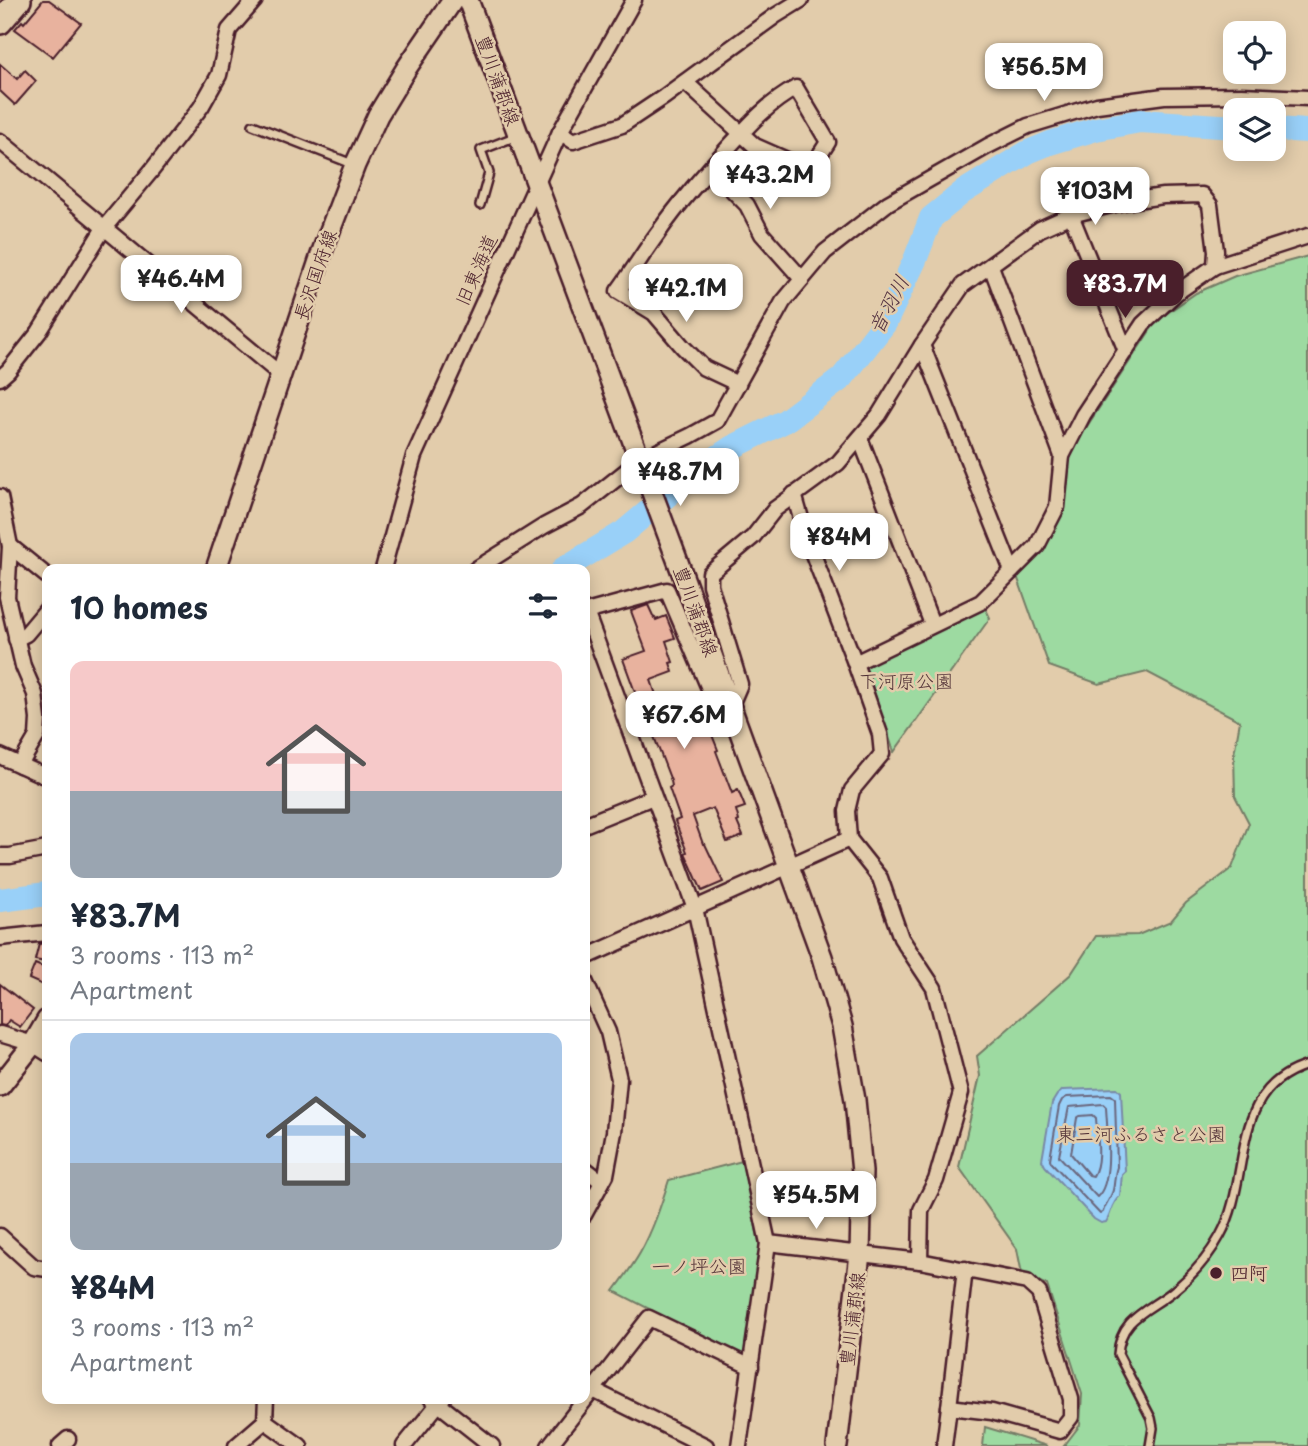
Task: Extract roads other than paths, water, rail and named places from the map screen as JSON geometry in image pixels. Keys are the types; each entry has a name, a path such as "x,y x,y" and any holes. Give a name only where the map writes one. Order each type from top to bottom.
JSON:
{"highway":[{"path":"0,22 19,0"}],"main road":[{"name":"長沢国府線","path":"218,564 323,249 355,165 378,115 453,0"},
{"name":"豊川蒲郡線","path":"468,0 731,705 822,957 842,1026 855,1100 862,1172 859,1254 837,1446"},
{"path":"0,1086 40,1048"}],"street":[{"path":"0,378 39,331 104,228 201,107 219,75 229,30 255,0"},
{"name":"旧東海道","path":"384,564 414,456 560,132 635,0"},
{"path":"560,132 573,141 622,125 801,0"},
{"path":"685,82 741,134 755,146 789,161 814,164 828,142 796,88 785,94 752,121 741,134 710,168 659,231 618,291 654,313 704,368 738,384"},
{"path":"484,564 544,526 582,506 642,464 717,421 783,302 825,252 888,203 988,146 1028,126 1097,105 1164,96 1241,94 1308,97"},
{"path":"0,142 281,375"},
{"path":"710,168 747,205 762,234 802,279"},
{"path":"590,611 667,590 711,693 731,705 740,684 710,585 710,573 753,537 775,509 838,463 860,438 880,415 922,345 963,285 1040,229 1071,215 1123,202 1163,196 1202,195 1210,205 1216,251 1215,266"},
{"path":"1071,215 1126,352"},
{"path":"855,663 981,602 1037,546 1057,507 1062,456 1083,415 1143,324 1176,293 1215,266 1308,236"},
{"path":"991,266 1062,456"},
{"path":"922,345 1012,571"},
{"path":"860,438 932,624"},
{"path":"794,494 806,536 880,734 882,754 852,790 847,811 849,839 880,878 901,938 934,988 961,1093 936,1180 921,1210 920,1261"},
{"path":"0,497 10,546 7,597 23,666 34,694 38,719 37,736 20,765"},
{"path":"10,546 42,572"},
{"path":"0,614 7,597"},
{"path":"16,639 26,634 42,615"},
{"path":"590,626 695,908 768,1243 739,1446"},
{"path":"0,757 42,775"},
{"path":"590,823 653,797"},
{"path":"590,955 849,839"},
{"path":"0,856 42,850"},
{"path":"0,938 42,934"},
{"path":"590,992 608,1032 619,1079 614,1132 606,1175 590,1204"},
{"path":"0,1034 40,1048"},
{"path":"590,1173 602,1182"},
{"path":"0,1236 34,1267 42,1268"},
{"path":"768,1243 965,1269 1027,1282 1040,1293 1071,1399 1071,1417 1060,1431 992,1412 949,1407"},
{"path":"944,1446 965,1269"},
{"path":"590,1394 649,1318 751,1367"},
{"path":"593,1390 706,1446"},
{"path":"236,1446 265,1421 266,1404"},
{"path":"404,1446 434,1404"},
{"path":"442,1404 492,1446"},
{"path":"549,1446 582,1404"},
{"path":"265,1421 300,1446"}],"lane":[{"path":"253,125 355,165"},
{"path":"480,205 489,173 481,150 518,136"},
{"path":"1150,1446 1153,1428 1151,1418 1118,1354 1119,1343 1131,1321 1171,1293 1200,1266 1220,1237 1229,1218 1253,1113 1262,1095 1274,1082 1295,1069 1308,1065"}],"water":[{"path":"1117,1088 1121,1092 1125,1171 1122,1174 1120,1196 1106,1222 1101,1223 1094,1219 1042,1160 1052,1103 1057,1095 1063,1090"}],"waterway":[{"name":"音羽川","path":"571,564 624,532 695,472 731,448 785,421 842,378 885,323 915,260 931,218 963,192 1028,152 1096,129 1140,121 1223,126"},
{"name":"音羽川","path":"1286,130 1308,131"},
{"name":"音羽川","path":"0,900 42,895"}],"place":[{"name":"四阿","path":"1216,1273"}],"park label":[{"name":"下河原公園","path":"906,681"},
{"name":"東三河ふるさと公園","path":"1141,1134"},
{"name":"一ノ坪公園","path":"699,1266"}]}
